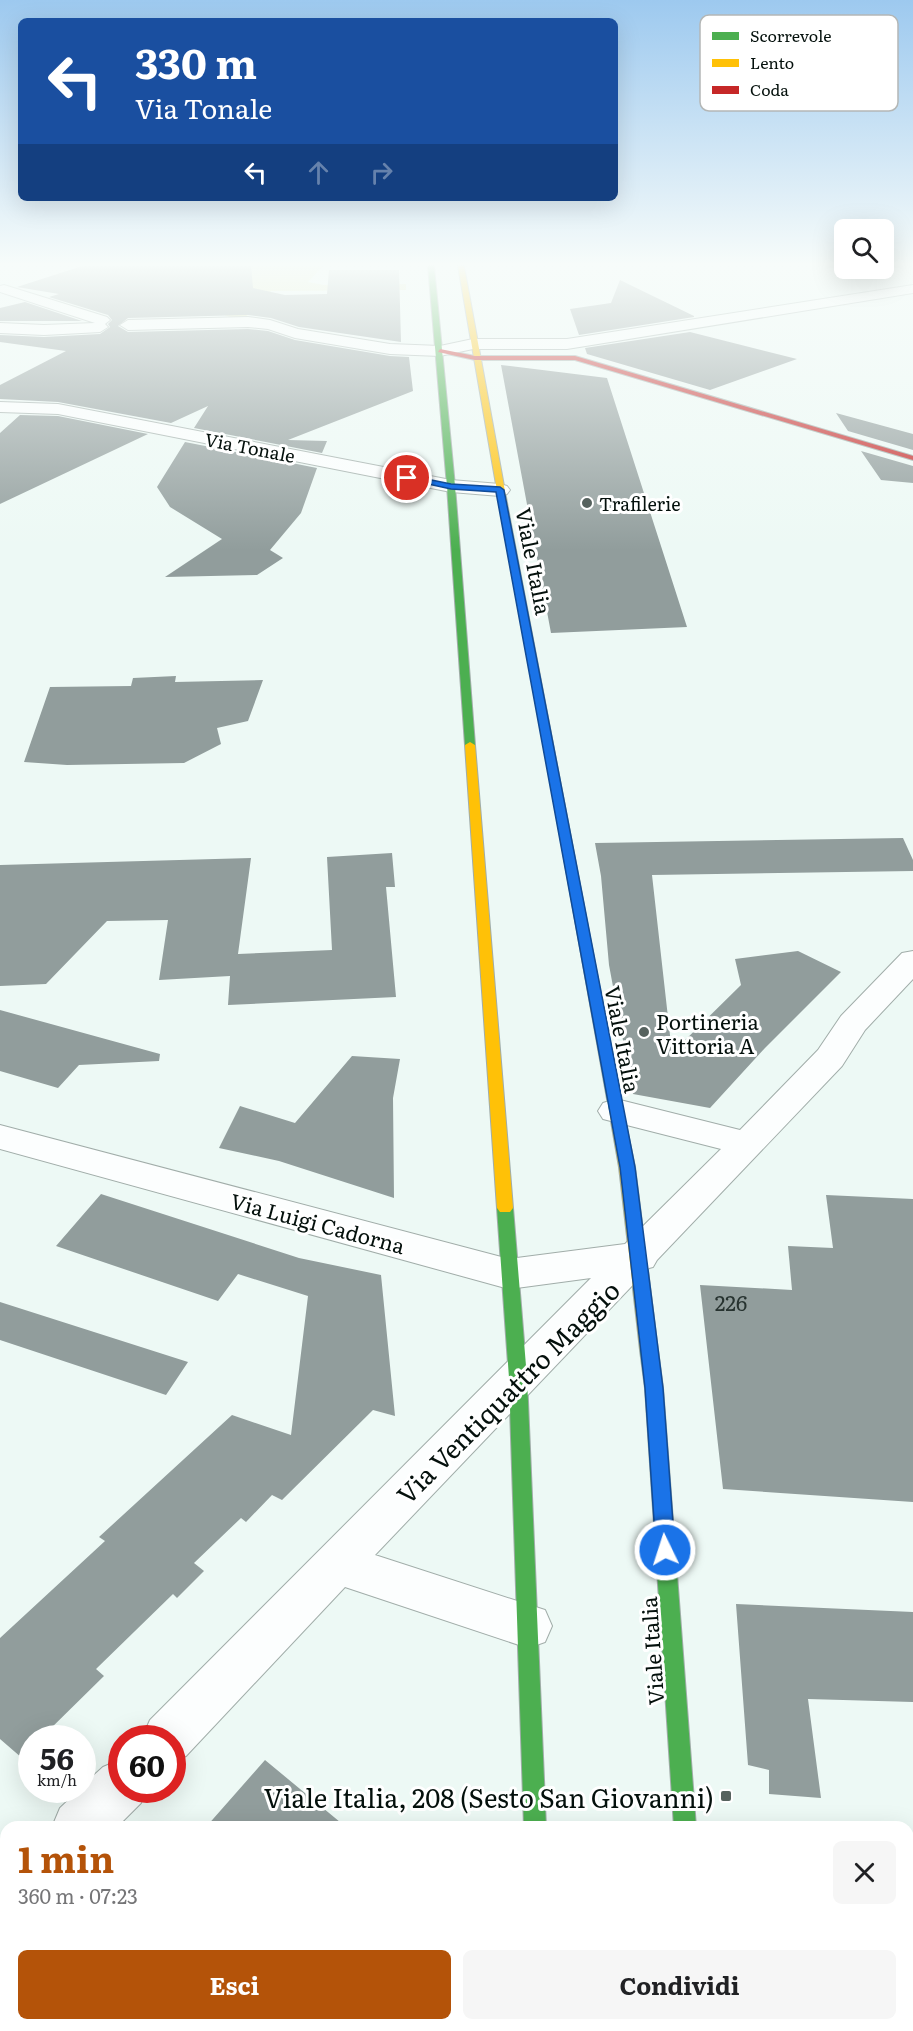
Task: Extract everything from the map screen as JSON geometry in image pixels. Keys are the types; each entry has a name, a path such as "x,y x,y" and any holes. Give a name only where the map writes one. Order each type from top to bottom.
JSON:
{"main road":[{"path":"441,361 518,1378 535,1821"},
{"name":"Viale Italia","path":"476,361 627,1167 654,1388 684,1821"},
{"path":"602,361 913,458"}],"street":[{"name":"Via Tonale","path":"0,407 58,409 451,486 500,490"},
{"name":"Via Ventiquattro Maggio","path":"181,1725 748,1144 830,1058 853,1023 913,960"},
{"path":"616,1111 748,1144"},
{"name":"Via Luigi Cadorna","path":"0,1137 509,1274 639,1257"},
{"path":"337,1564 528,1626"},
{"path":"85,1821 108,1799"}],"building":[{"path":"47,361 409,361 413,391 288,440 327,441 322,453 194,428 208,406 171,423 58,402 0,399 0,385"},
{"path":"610,361 792,361 710,390"},
{"name":"Trafilerie","path":"501,365 607,378 687,627 551,633"},
{"path":"836,413 913,434 913,450 848,431"},
{"path":"20,415 58,416 148,434 0,504 0,433"},
{"path":"185,442 317,468 301,513 270,550 283,558 257,575 165,577 222,539 170,507 157,487"},
{"path":"861,451 913,466 913,483 881,480"},
{"path":"176,676 175,682 263,680 248,721 217,728 221,744 184,763 67,765 24,762 50,687 131,686 133,678"},
{"path":"903,838 913,860 913,871 652,875 672,1053 741,985 735,959 798,951 841,972 765,1048 710,1108 633,1094 609,965 601,876 595,843"},
{"path":"392,853 395,887 386,887 396,997 228,1005 230,976 159,980 168,920 107,921 46,984 0,986 0,865 251,858 238,954 332,950 327,857"},
{"path":"0,1010 160,1054 159,1061 79,1065 58,1088 0,1071"},
{"path":"352,1056 400,1059 393,1098 394,1198 279,1161 219,1148 240,1106 295,1123"},
{"path":"101,1194 299,1258 381,1275 395,1416 373,1410 282,1500 272,1495 246,1522 241,1518 194,1563 204,1571 177,1598 173,1594 96,1669 104,1676 54,1725 18,1725 18,1755 0,1739 0,1638 105,1541 99,1537 232,1415 291,1435 308,1296 238,1274 218,1301 56,1246"},
{"path":"826,1195 913,1199 913,1502 723,1489 700,1285 792,1290 788,1246 833,1248"},
{"path":"0,1302 188,1362 166,1395 0,1340"},
{"path":"736,1604 913,1612 913,1702 808,1699 821,1798 769,1794 769,1770 748,1765"},
{"path":"265,1760 339,1821 211,1821"}],"traffic: fast":[{"path":"440,361 470,745"},
{"path":"506,519 616,1110"},
{"path":"505,1208 518,1378 535,1821"},
{"path":"649,1350 654,1388 685,1821"}],"traffic: slow":[{"path":"478,361 506,519"},
{"path":"470,745 505,1208"},
{"path":"616,1110 627,1167 649,1350"}],"traffic: jam":[{"path":"584,361 913,458"}],"place":[{"name":"Trafilerie","path":"587,503"},
{"name":"Portineria Vittoria A","path":"644,1032"},
{"name":"Viale Italia, 208 (Sesto San Giovanni)","path":"726,1796"}],"route":[{"path":"407,478 451,486 500,490 627,1167 654,1388 665,1550"}]}
